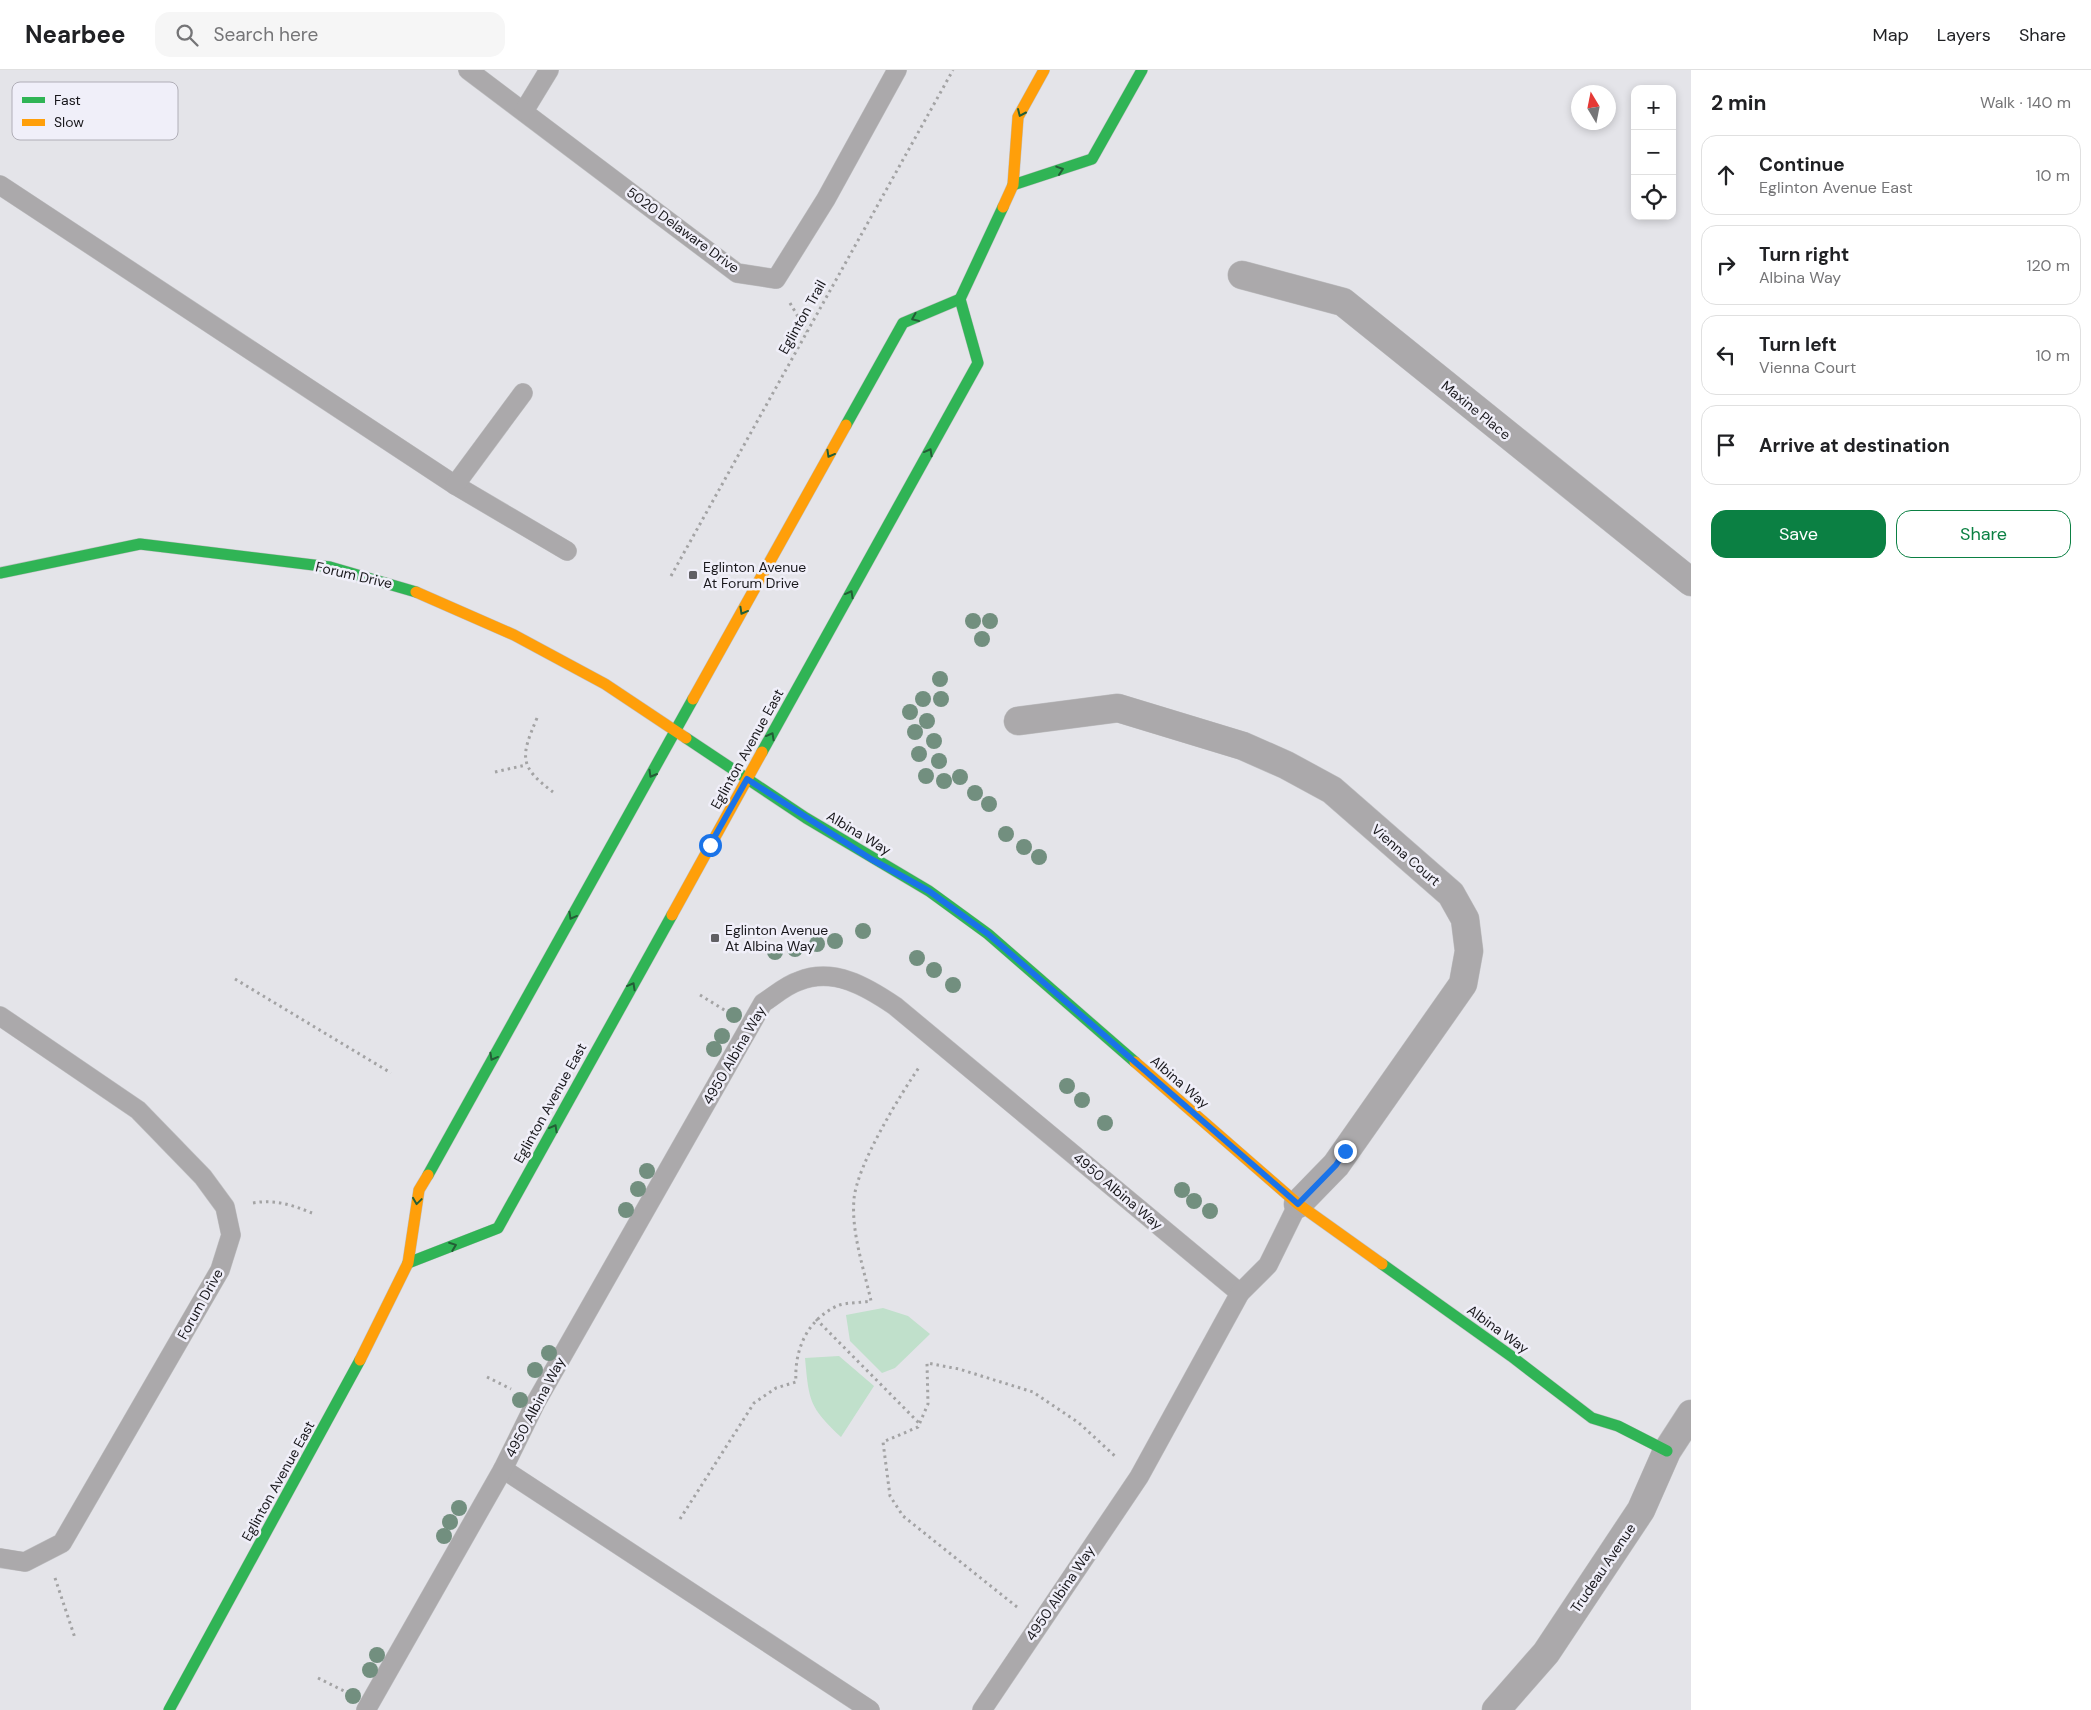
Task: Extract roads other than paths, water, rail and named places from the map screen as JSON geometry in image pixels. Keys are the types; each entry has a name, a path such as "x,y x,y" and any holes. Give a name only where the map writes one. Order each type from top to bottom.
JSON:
{"main road":[{"path":"960,299 1014,185 1018,118 1044,70"},
{"path":"1014,185 1092,159 1142,70"},
{"name":"Eglinton Avenue East","path":"169,1710 337,1405 408,1263 419,1190 903,323 960,299 978,363 498,1228 408,1263"},
{"name":"Forum Drive","path":"0,573 140,544 284,561 347,571 410,588 479,618 597,680 676,732"},
{"name":"Albina Way","path":"676,732 871,859 929,891 988,934 1298,1204 1503,1351 1592,1418 1618,1426 1666,1451"}],"street":[{"name":"Maxine Place","path":"1242,275 1343,302 1691,582"},
{"name":"Vienna Court","path":"1018,721 1118,708 1243,746 1286,765 1332,790 1451,894 1465,918 1468,951 1463,984 1336,1165 1298,1204"},
{"name":"Trudeau Avenue","path":"1496,1710 1546,1653 1641,1510 1666,1451 1691,1414"}],"lane":[{"name":"5020 Delaware Drive","path":"468,70 524,110 737,274 776,279 826,198 897,70"},
{"path":"524,110 549,70"},
{"path":"0,185 455,485 567,551"},
{"path":"455,485 523,393"},
{"name":"4950 Albina Way","path":"366,1710 503,1469 536,1402 763,1003 799,980 829,976 860,983 895,1006 1240,1293"},
{"name":"Forum Drive","path":"0,1016 138,1110 204,1177 225,1207 231,1235 220,1270 62,1543 25,1562 0,1558"},
{"name":"4950 Albina Way","path":"982,1710 1139,1477 1240,1293 1268,1265 1298,1204"},
{"name":"4950 Albina Way","path":"503,1469 870,1710"}],"place":[{"name":"Eglinton Avenue At Forum Drive","path":"693,575"},
{"name":"Eglinton Avenue At Albina Way","path":"715,938"}]}
